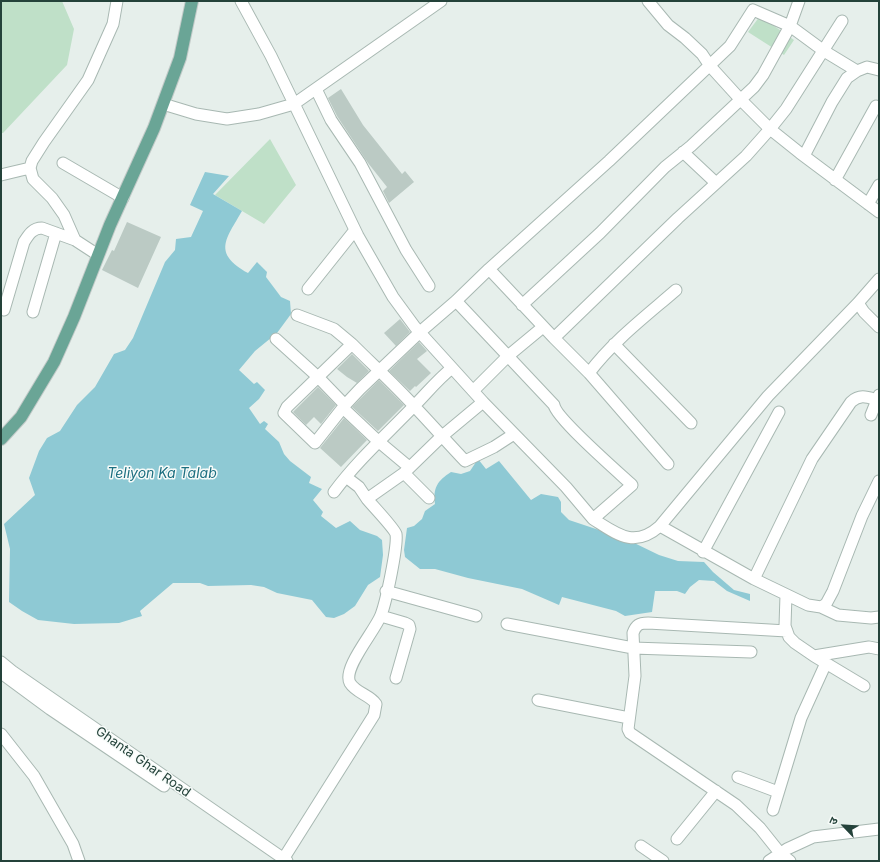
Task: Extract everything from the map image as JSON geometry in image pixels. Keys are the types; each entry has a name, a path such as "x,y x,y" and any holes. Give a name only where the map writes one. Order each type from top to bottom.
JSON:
{"main road":[{"path":"1,439 21,416 54,362 110,225 154,128 180,58 192,1"}],"street":[{"path":"75,240 64,215 52,198 34,179 30,168 32,161 44,142 88,80 114,24 117,1"},
{"path":"241,1 271,56 355,230 393,297 415,327 483,402 566,487 593,519 617,534 626,537 644,537 654,532 768,396 858,303 879,279"},
{"path":"163,104 196,114 227,119 259,114 294,104 441,1"},
{"path":"648,1 668,24 702,54 710,66 740,99 770,128 835,180 879,212"},
{"path":"522,305 600,233 665,167 754,87 790,26 799,1"},
{"path":"352,344 287,407 284,413 315,443 344,406 379,371 609,161 710,66 730,46 753,10 790,26 824,51 857,71"},
{"path":"554,338 672,224 746,156 786,109 842,21"},
{"path":"804,156 832,102 847,78 857,71 867,67 879,70"},
{"path":"316,89 331,120 360,163 406,250 429,286"},
{"path":"835,180 876,106"},
{"path":"683,152 716,183"},
{"path":"63,163 123,198"},
{"path":"1,175 30,168"},
{"path":"868,204 879,185"},
{"path":"4,310 24,242 28,234 36,228 42,228 75,240 98,255"},
{"path":"308,289 355,230"},
{"path":"33,312 56,233"},
{"path":"489,269 543,327 589,373 668,464"},
{"path":"589,373 600,358 614,344 676,290"},
{"path":"456,301 554,404 555,409 567,423 632,485 593,519"},
{"path":"858,303 864,312 879,327"},
{"path":"297,315 334,329 352,344 414,406 441,437 465,461 494,447 514,434"},
{"path":"473,391 508,356 543,327"},
{"path":"276,339 318,377 406,470 429,498"},
{"path":"614,344 691,423"},
{"path":"334,492 378,441 432,386 452,368"},
{"path":"754,579 812,459 852,402 860,396 878,398 871,415"},
{"path":"367,499 406,470 441,437 483,402"},
{"path":"703,552 779,412"},
{"path":"282,860 374,715 376,704 372,698 355,689 350,683 348,676 380,616 396,545 395,532 367,499 359,487 346,477"},
{"path":"821,607 826,604 833,591 862,516 879,481"},
{"path":"660,526 703,552 754,579 786,602 821,607 838,615 872,618 879,617"},
{"path":"386,591 476,616"},
{"path":"786,602 785,626 789,637 814,656 864,686"},
{"path":"380,616 409,625 410,629 396,678"},
{"path":"787,631 648,622 640,624 636,627 633,633 635,676 628,729 630,733 736,804 760,828 780,853 790,861"},
{"path":"507,624 633,648 751,652"},
{"path":"814,656 869,648 879,649"},
{"name":"Ghanta Ghar Road","path":"1,662 282,860"},
{"path":"773,810 801,718 826,663"},
{"name":"Ghanta Ghar Road","path":"1,673 50,709 282,860"},
{"path":"538,700 629,718"},
{"path":"1,734 34,776 72,844 79,861"},
{"path":"738,777 778,792"},
{"path":"677,839 716,791"},
{"path":"769,861 780,853 813,837 879,829"},
{"path":"641,846 663,861"}],"green space":[{"path":"1,1 62,1 74,29 67,65 3,133 1,133"},
{"path":"760,16 794,40 784,55 748,32"},
{"path":"270,139 296,185 264,224 215,195"}],"water":[{"name":"Teliyon Ka Talab","path":"205,172 229,176 213,194 242,211 227,238 226,252 230,259 237,266 248,273 257,262 267,272 266,277 281,297 290,301 291,314 277,333 255,351 239,370 254,384 257,382 265,390 259,399 249,408 260,424 264,421 268,424 265,429 279,442 284,454 290,461 311,477 309,483 322,489 313,500 323,512 321,516 336,528 350,521 360,530 377,536 382,540 383,555 380,577 368,585 355,606 344,614 334,618 326,617 312,600 277,593 264,587 251,585 208,586 200,583 173,583 140,611 142,616 119,623 74,624 38,620 9,602 10,549 4,524 35,495 29,478 39,451 47,438 60,431 77,405 95,387 114,354 125,350 133,338 165,262 175,250 176,239 191,237 203,211 190,205"},
{"path":"478,459 486,469 499,461 531,500 541,494 558,497 561,502 561,512 569,520 626,539 659,555 678,561 704,562 734,590 750,594 750,601 727,591 714,581 699,580 690,587 685,594 677,591 655,591 652,612 625,616 616,611 562,597 559,605 522,589 468,578 435,569 420,569 405,557 404,550 407,528 414,526 422,519 425,511 435,504 435,489 442,479 451,472 461,474 470,471"}],"building":[{"path":"341,89 363,125 402,174 405,171 414,182 389,203 383,191 387,187 368,163 337,116 328,98"},
{"path":"127,222 161,237 138,288 102,270 112,250 114,251"},
{"path":"400,319 410,332 396,346 384,333"},
{"path":"419,342 427,351 417,359 431,373 410,391 389,371"},
{"path":"352,354 369,371 357,383 337,369"},
{"path":"379,380 404,405 378,431 352,407"},
{"path":"318,387 336,405 321,424 314,417 306,425 293,412"},
{"path":"344,418 367,440 341,467 320,448"}]}
